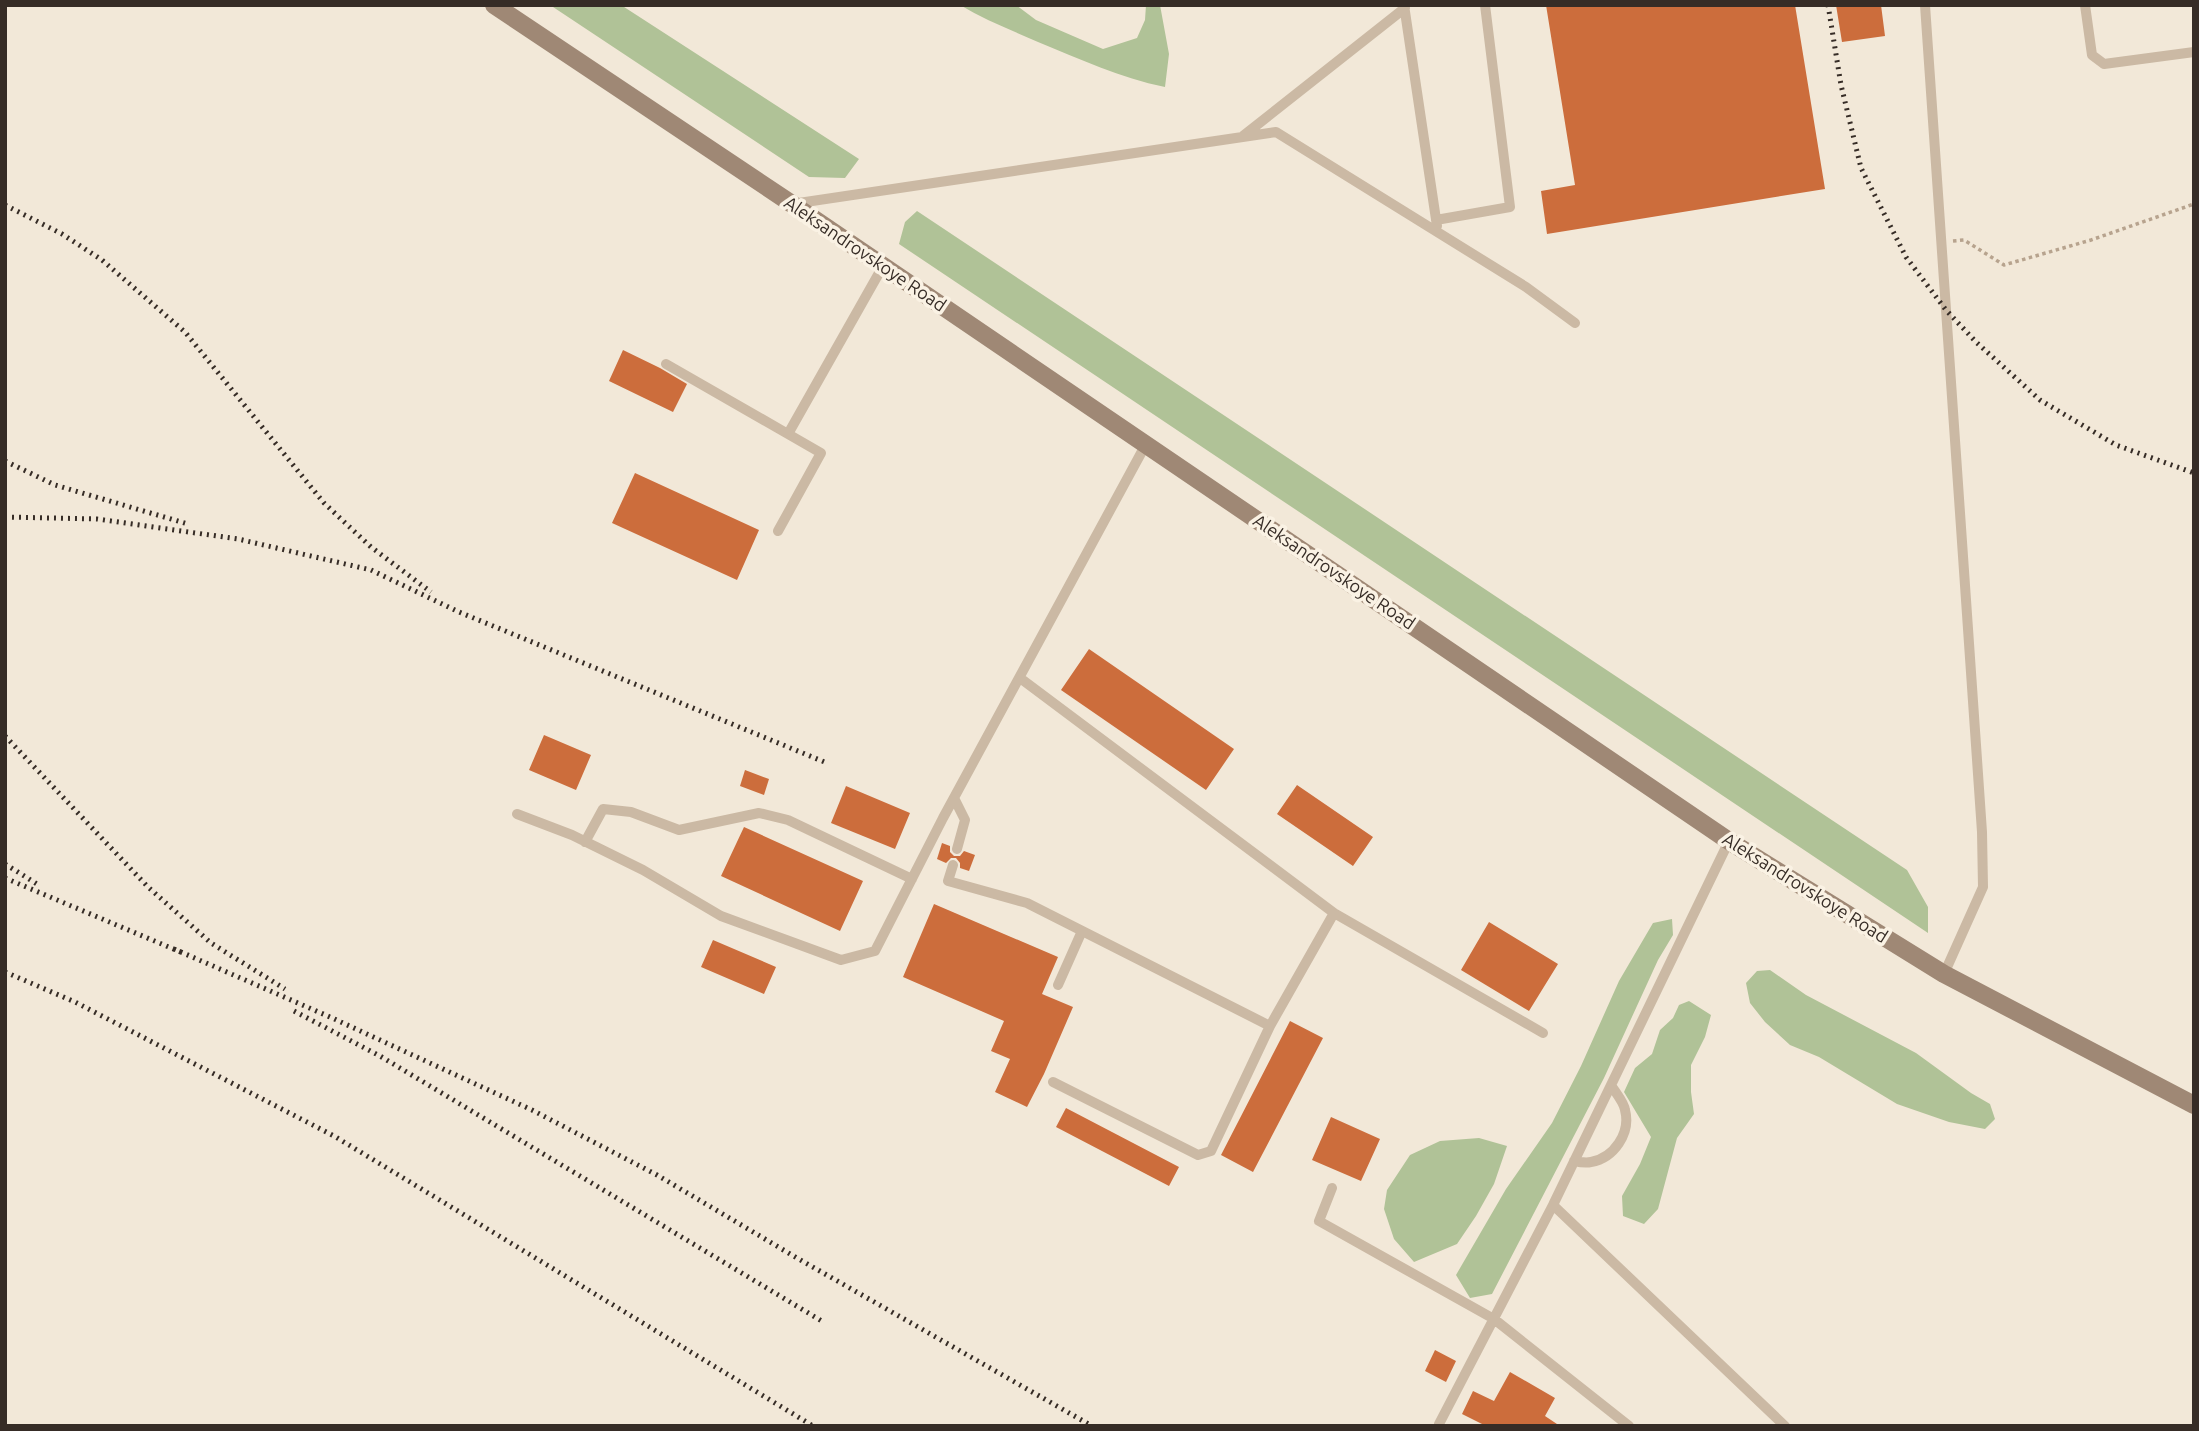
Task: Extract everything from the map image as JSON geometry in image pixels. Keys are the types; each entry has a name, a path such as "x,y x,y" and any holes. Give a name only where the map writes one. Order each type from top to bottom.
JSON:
{"main road":[{"name":"Aleksandrovskoye Road","path":"494,5 792,204 1729,841 1944,974 2192,1099"}],"lane":[{"path":"1436,220 1510,207 1485,5"},
{"path":"1925,5 1981,818 1983,887 1944,974"},
{"path":"2085,5 2092,55 2104,64 2194,52"},
{"path":"1242,137 1404,7"},
{"path":"1404,7 1437,232"},
{"path":"792,204 1276,132 1526,286 1574,323"},
{"path":"788,434 883,266"},
{"path":"666,364 821,453 778,531"},
{"path":"517,814 643,870 721,916 841,960 875,951 954,798 1146,444"},
{"path":"1020,678 1334,914 1543,1033"},
{"path":"954,798 965,820 957,849"},
{"path":"585,842 603,809 631,812 678,830 759,813 788,820 912,879"},
{"path":"1441,1426 1438,1424 1553,1205 1729,841"},
{"path":"953,865 948,881 1027,903 1270,1026"},
{"path":"1054,1082 1198,1155 1211,1151 1270,1026 1334,914"},
{"path":"1058,985 1082,931"},
{"path":"1574,1161 1591,1162 1611,1154 1621,1140 1625,1126 1625,1109 1611,1085"},
{"path":"1332,1188 1319,1221 1494,1319 1629,1426"},
{"path":"1553,1205 1785,1426"}],"path":[{"path":"1941,242 1964,240 2004,265 2091,240 2194,204"}],"green space":[{"path":"550,5 621,5 859,159 845,178 809,177"},
{"path":"960,5 1016,5 1036,20 1103,49 1137,38 1145,20 1146,5 1160,5 1169,54 1165,87 1132,79 1085,61 998,25"},
{"path":"917,211 1907,870 1928,907 1928,933 899,244 905,222"},
{"path":"1672,919 1673,935 1658,960 1604,1078 1492,1294 1470,1298 1456,1275 1506,1189 1552,1123 1619,981 1653,923"},
{"path":"1770,970 1806,995 1916,1053 1990,1104 1995,1119 1985,1129 1949,1122 1897,1104 1819,1057 1790,1045 1765,1022 1750,1003 1746,983 1757,971"},
{"path":"1689,1001 1711,1015 1705,1037 1691,1065 1694,1114 1677,1138 1658,1209 1644,1224 1623,1216 1622,1196 1651,1137 1624,1092 1635,1068 1652,1054 1660,1030 1673,1018 1679,1005"},
{"path":"1479,1138 1507,1146 1494,1184 1457,1244 1414,1262 1394,1239 1384,1209 1387,1190 1410,1155 1440,1141"}],"building":[{"path":"1546,5 1795,5 1825,189 1547,234 1541,191 1575,185"},
{"path":"1836,5 1881,5 1885,36 1842,42"},
{"path":"623,350 687,384 673,412 609,381"},
{"path":"635,473 759,530 737,580 612,523"},
{"path":"1089,649 1234,749 1206,790 1061,690"},
{"path":"544,735 591,755 576,790 529,770"},
{"path":"745,770 769,779 764,795 740,786"},
{"path":"1297,785 1373,837 1353,866 1277,814"},
{"path":"846,786 910,813 895,849 831,823"},
{"path":"744,827 863,881 840,931 721,876"},
{"path":"942,843 950,846 950,852 954,856 960,856 964,851 975,855 969,871 960,868 956,858 951,858 946,863 937,859"},
{"path":"934,904 1058,957 1042,994 1073,1007 1027,1107 995,1092 1010,1059 991,1051 1004,1021 903,977"},
{"path":"1489,922 1558,964 1529,1011 1461,970"},
{"path":"713,940 776,967 764,994 701,967"},
{"path":"1290,1021 1323,1038 1253,1172 1221,1155"},
{"path":"1066,1108 1179,1167 1169,1186 1056,1127"},
{"path":"1331,1117 1380,1139 1361,1181 1312,1160"},
{"path":"1435,1350 1456,1361 1446,1382 1425,1371"},
{"path":"1510,1372 1555,1398 1545,1416 1560,1426 1486,1426 1462,1414 1473,1391 1494,1401"}],"railway":[{"path":"1828,5 1841,85 1861,168 1906,257 1946,310 1976,342 2040,400 2116,445 2194,473"},
{"path":"5,205 62,234 102,260 185,332 324,503 371,547 431,592"},
{"path":"5,461 55,485 188,524"},
{"path":"5,517 97,519 238,539 371,570 459,612 827,763"},
{"path":"5,736 148,887 211,943 285,989"},
{"path":"5,864 37,884"},
{"path":"5,878 183,953"},
{"path":"174,949 532,1110 657,1175 1092,1426"},
{"path":"5,972 75,1002 334,1136 813,1426"},
{"path":"294,1011 380,1056 825,1323"}]}
